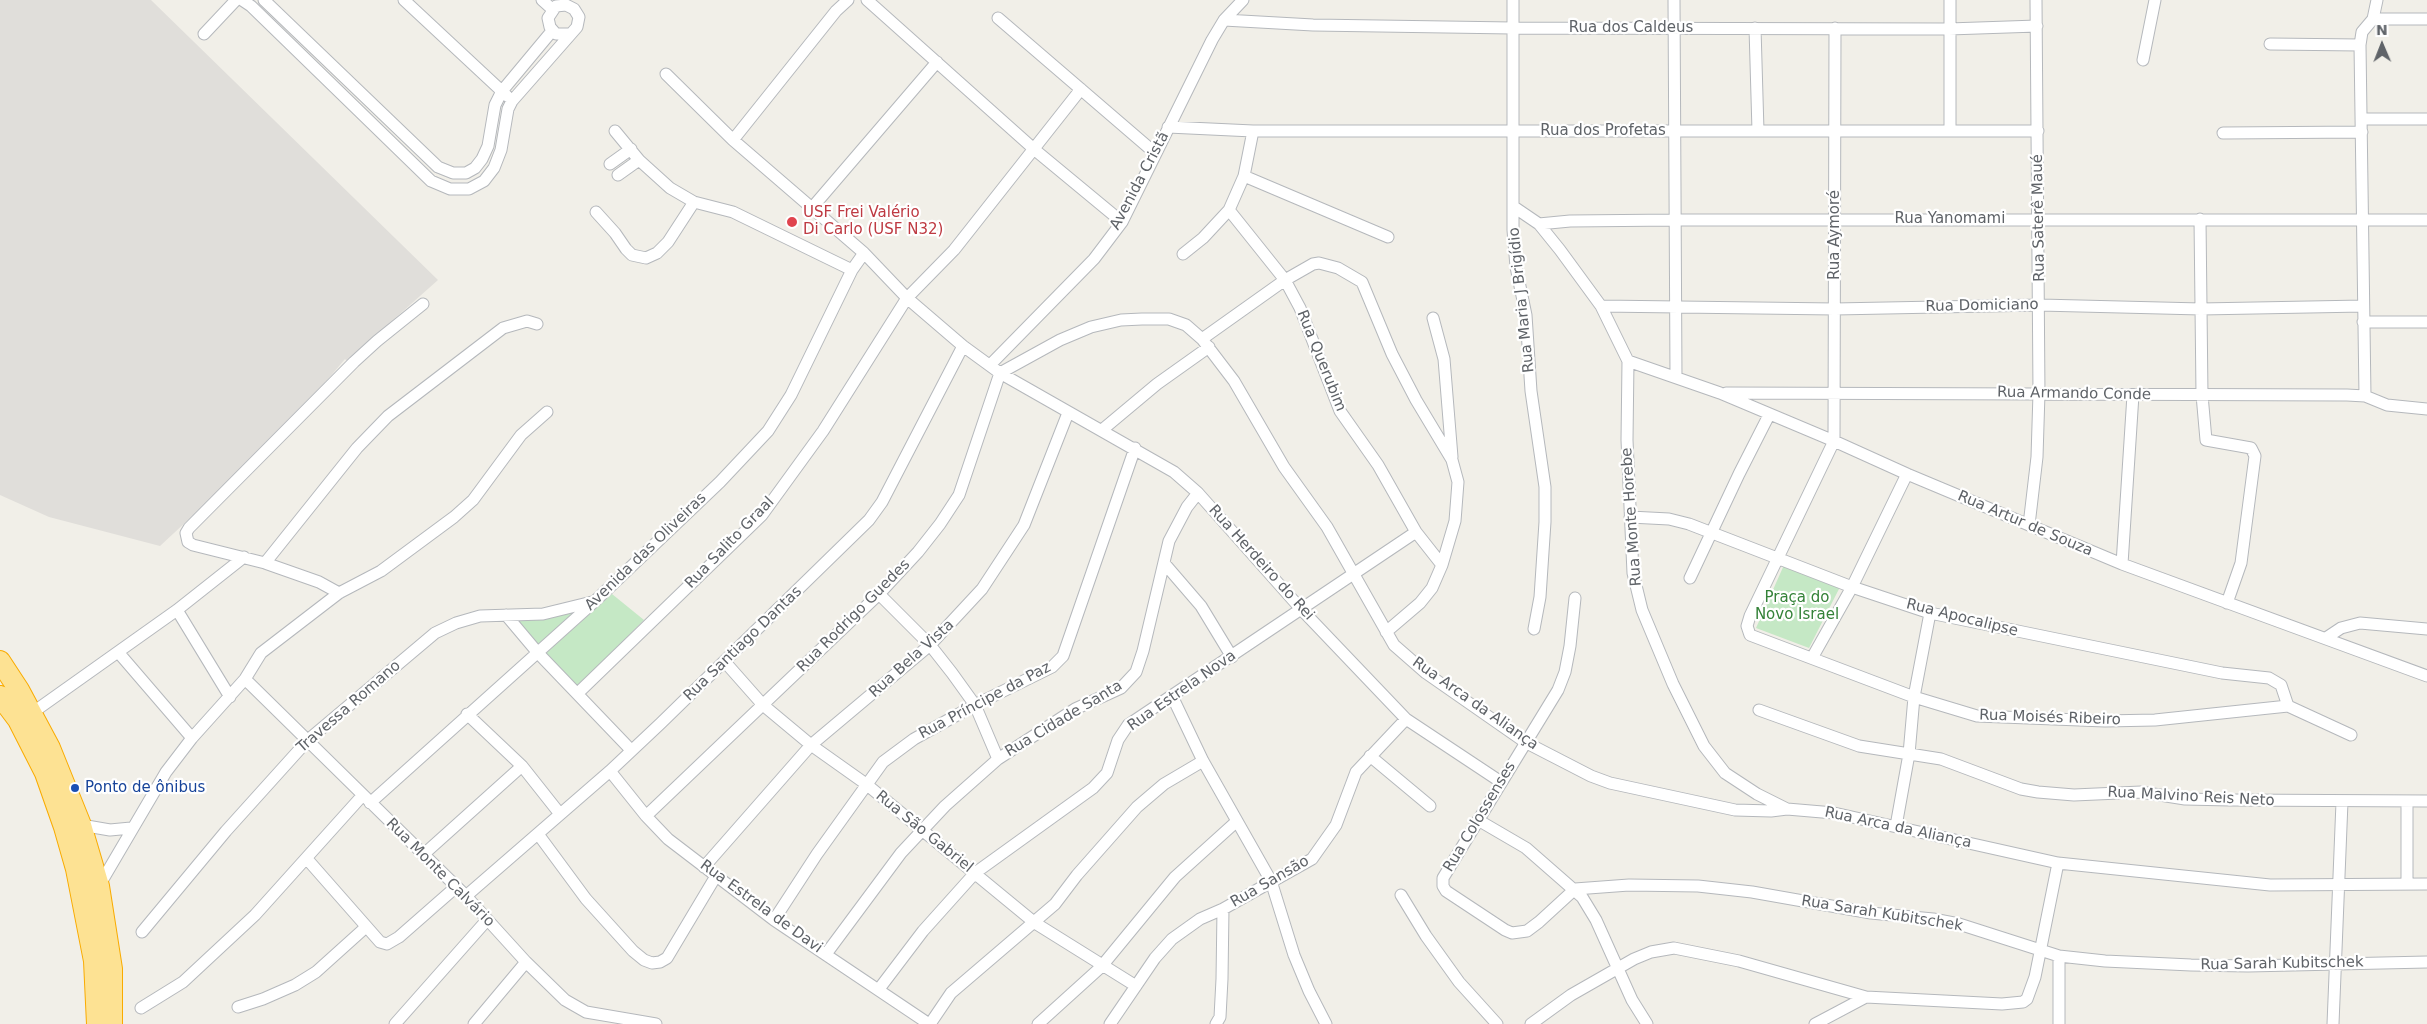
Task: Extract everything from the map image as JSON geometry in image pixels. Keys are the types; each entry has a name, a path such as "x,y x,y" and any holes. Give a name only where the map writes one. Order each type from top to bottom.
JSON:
{"highway":[{"path":"0,661 32,713 50,748 81,825 98,886 112,969 112,1024"},
{"path":"0,696 18,720 45,773 64,827 76,869 94,961 97,1024"}],"street":[{"path":"204,34 236,0"},
{"path":"242,0 252,6 431,181 450,189 469,190 484,181 494,168 501,150 508,109 512,101 579,22 577,13 566,5 552,9"},
{"path":"264,0 438,167 453,173 466,173 475,168 482,159 488,146 495,105 502,91 552,31"},
{"path":"404,0 512,101"},
{"path":"542,0 552,9"},
{"path":"733,140 836,11 848,0"},
{"path":"867,0 1035,150 1122,222"},
{"name":"Avenida Cristã","path":"990,365 1094,259 1122,222 1155,153 1224,20 1243,0"},
{"name":"Rua Maria J Brigídio","path":"1513,0 1513,230 1516,267 1526,315 1531,391 1545,487 1546,522 1540,597 1534,629"},
{"path":"1674,0 1676,376"},
{"path":"1950,0 1950,131"},
{"name":"Rua Saterê Maué","path":"2029,525 2037,457 2039,393 2040,305 2036,0"},
{"path":"2143,60 2155,0"},
{"path":"2365,396 2360,45 2362,32 2373,19 2377,0"},
{"path":"552,9 548,18 552,31 561,35 570,34"},
{"path":"998,18 1155,153"},
{"path":"2373,19 2427,19"},
{"name":"Rua dos Caldeus","path":"1224,20 1314,25 1512,28 1949,29 2037,26"},
{"path":"1755,28 1758,131"},
{"name":"Rua Aymoré","path":"1834,441 1836,28"},
{"path":"2270,44 2360,45"},
{"path":"811,209 936,62"},
{"name":"Rua Herdeiro do Rei","path":"666,74 733,140 864,254 906,298 963,346 1000,373 1068,413 1135,448 1174,472 1198,493 1301,609 1406,719 1501,782"},
{"name":"Rua Salito Graal","path":"578,693 762,515 823,431 906,298 954,250 1035,150 1081,89"},
{"path":"2362,120 2427,119"},
{"name":"Rua dos Profetas","path":"1168,128 1253,131 2038,131"},
{"path":"615,131 639,160 670,188 694,202 733,212 852,270"},
{"path":"1183,254 1203,238 1229,210 1244,176 1253,131"},
{"path":"2223,133 2362,132"},
{"path":"610,164 631,150"},
{"path":"618,175 639,160"},
{"path":"1244,176 1388,237"},
{"path":"596,212 632,255 646,258 657,253 668,242 694,202"},
{"name":"Rua Monte Horebe","path":"1514,207 1539,224 1601,306 1628,361 1630,517 1633,572 1642,610 1672,684 1704,746 1725,773 1757,794 1787,809"},
{"name":"Rua Querubim","path":"1229,210 1285,280 1300,308 1340,412 1378,465 1416,532 1442,565"},
{"name":"Rua Yanomami","path":"1539,224 1570,221 1835,219 2427,220"},
{"path":"2200,219 2202,395 2207,442 2251,448 2255,456 2241,563 2227,603"},
{"name":"Avenida das Oliveiras","path":"141,1008 182,982 255,915 366,800 538,653 720,482 768,431 791,395 852,270 864,254"},
{"path":"1102,430 1205,343 1285,280 1303,268 1319,263 1338,268 1362,282 1392,354 1452,460"},
{"path":"339,593 319,582 265,563 193,545 186,538 189,528 354,362 423,304"},
{"name":"Rua Domiciano","path":"1601,306 1835,309 2040,305 2202,309 2363,306"},
{"path":"1386,632 1420,603 1432,588 1442,565 1458,504 1458,482 1452,460 1444,359 1433,318"},
{"name":"Rua Arca da Aliança","path":"1000,373 1060,340 1090,327 1121,320 1169,319 1186,325 1205,343 1239,389 1284,467 1327,527 1386,632 1400,651 1426,674 1525,742 1591,776 1632,789 1735,810 1771,811 1787,809 1834,813 2058,863 2261,884 2339,886"},
{"path":"265,563 357,448 388,416 503,328 527,321 537,324"},
{"path":"2363,322 2427,322"},
{"name":"Rua Santiago Dantas","path":"466,896 610,771 725,662 869,520 882,502 963,346"},
{"name":"Rua Artur de Souza","path":"1628,361 1676,376 1720,393 2122,564 2427,676"},
{"name":"Rua Rodrigo Guedes","path":"646,816 879,594 918,552 940,524 959,495 1000,373"},
{"name":"Rua Armando Conde","path":"1720,393 2365,396 2387,405 2427,409"},
{"path":"2122,564 2133,395"},
{"path":"98,886 166,772 192,738 245,679 255,660 271,644 339,593 381,571 473,500 521,435 547,412"},
{"name":"Rua Bela Vista","path":"704,867 812,745 930,645 982,589 1024,525 1068,413"},
{"path":"1690,578 1713,533 1738,474 1770,415"},
{"path":"1777,559 1834,441"},
{"name":"Rua Príncipe da Paz","path":"774,920 866,784 883,762 906,745 975,705 1052,667 1063,656 1135,448"},
{"path":"1812,658 1852,587 1907,474"},
{"name":"Rua Cidade Santa","path":"826,954 920,830 998,759 1075,710 1121,688 1136,672 1143,651 1169,540 1178,522 1198,493"},
{"name":"Rua Apocalipse","path":"1630,517 1669,520 1713,533 1852,587 1930,613 2222,673 2269,678 2281,685 2288,706"},
{"name":"Rua Estrela Nova","path":"879,989 923,931 975,873 1093,788 1108,773 1118,740 1128,725 1416,532"},
{"path":"32,713 176,610 244,557"},
{"name":"Rua Moisés Ribeiro","path":"1777,559 1747,626 1750,635 1914,697 1977,716 2105,721 2200,717 2288,706"},
{"path":"1164,563 1201,606 1232,657"},
{"path":"879,594 930,645 975,705 998,759"},
{"name":"Rua Colossenses","path":"1574,889 1539,922 1519,933 1505,930 1452,896 1442,886 1443,878 1558,690 1565,672 1570,646 1575,598"},
{"name":"Travessa Romano","path":"142,932 226,830 308,740 435,632 480,616 543,614 594,602"},
{"path":"176,610 230,697"},
{"path":"1896,826 1908,754 1914,697 1930,613"},
{"path":"506,615 538,653 632,750"},
{"path":"2326,638 2340,628 2360,623 2427,628"},
{"path":"118,652 192,738"},
{"name":"Rua São Gabriel","path":"725,662 763,706 812,745 866,784 1035,923 1101,967 1136,986"},
{"name":"Rua Monte Calvário","path":"245,679 366,800 466,896 526,962 565,1000 586,1012 656,1024"},
{"path":"1172,696 1202,761 1271,881 1294,955 1309,991 1326,1024"},
{"path":"2288,706 2350,735"},
{"name":"Rua Malvino Reis Neto","path":"1759,710 1859,746 1949,762 2012,786 2038,792 2074,795 2124,792 2185,799 2342,802 2427,801"},
{"path":"467,714 522,766 560,814"},
{"name":"Rua Sansão","path":"1110,1024 1172,939 1200,919 1223,909 1312,859 1336,825 1356,772 1406,719"},
{"path":"1370,756 1430,806"},
{"path":"930,1024 951,993 1055,904 1089,861 1137,808 1164,784 1202,761"},
{"path":"424,854 522,766"},
{"name":"Rua Estrela de Davi","path":"610,771 646,816 668,839 774,920 930,1024"},
{"path":"2407,801 2407,884"},
{"path":"2333,1024 2342,802"},
{"path":"1478,820 1526,848 1582,897 1596,920 1632,1000 1647,1024"},
{"path":"1038,1024 1101,967 1175,877 1237,821"},
{"path":"81,825 116,830 131,828"},
{"path":"538,834 586,899 633,951 644,960 652,963 660,962 667,958 716,876"},
{"path":"307,859 380,942 387,944 398,937 456,887"},
{"path":"1531,1024 1571,995 1617,969 1651,952 1674,948 1739,961 1866,997 2002,1004 2023,1002 2031,991 2058,863"},
{"path":"2339,886 2427,884"},
{"name":"Rua Sarah Kubitschek","path":"1574,889 1659,885 1724,888 1838,909 1959,924 2060,956 2191,966 2427,962"},
{"path":"1401,895 1426,936 1459,982 1496,1024"},
{"path":"1219,1022 1223,909"},
{"path":"395,1024 487,920"},
{"path":"238,1006 263,999 302,981 316,972 366,927"},
{"path":"2059,1024 2060,956"},
{"path":"474,1024 526,962"},
{"path":"1815,1024 1866,997"}],"shaded area":[{"path":"0,0 151,0 438,280 347,361 345,359 285,430 160,546 49,517 0,495"}],"green space":[{"name":"Praça do Novo Israel","path":"1784,565 1840,587 1809,648 1756,628"},
{"path":"612,594 644,620 578,686 545,654"},
{"path":"587,605 538,647 515,618"}],"place":[{"name":"USF Frei Valério Di Carlo (USF N32)","path":"792,222"},
{"name":"Ponto de ônibus","path":"75,788"}]}
